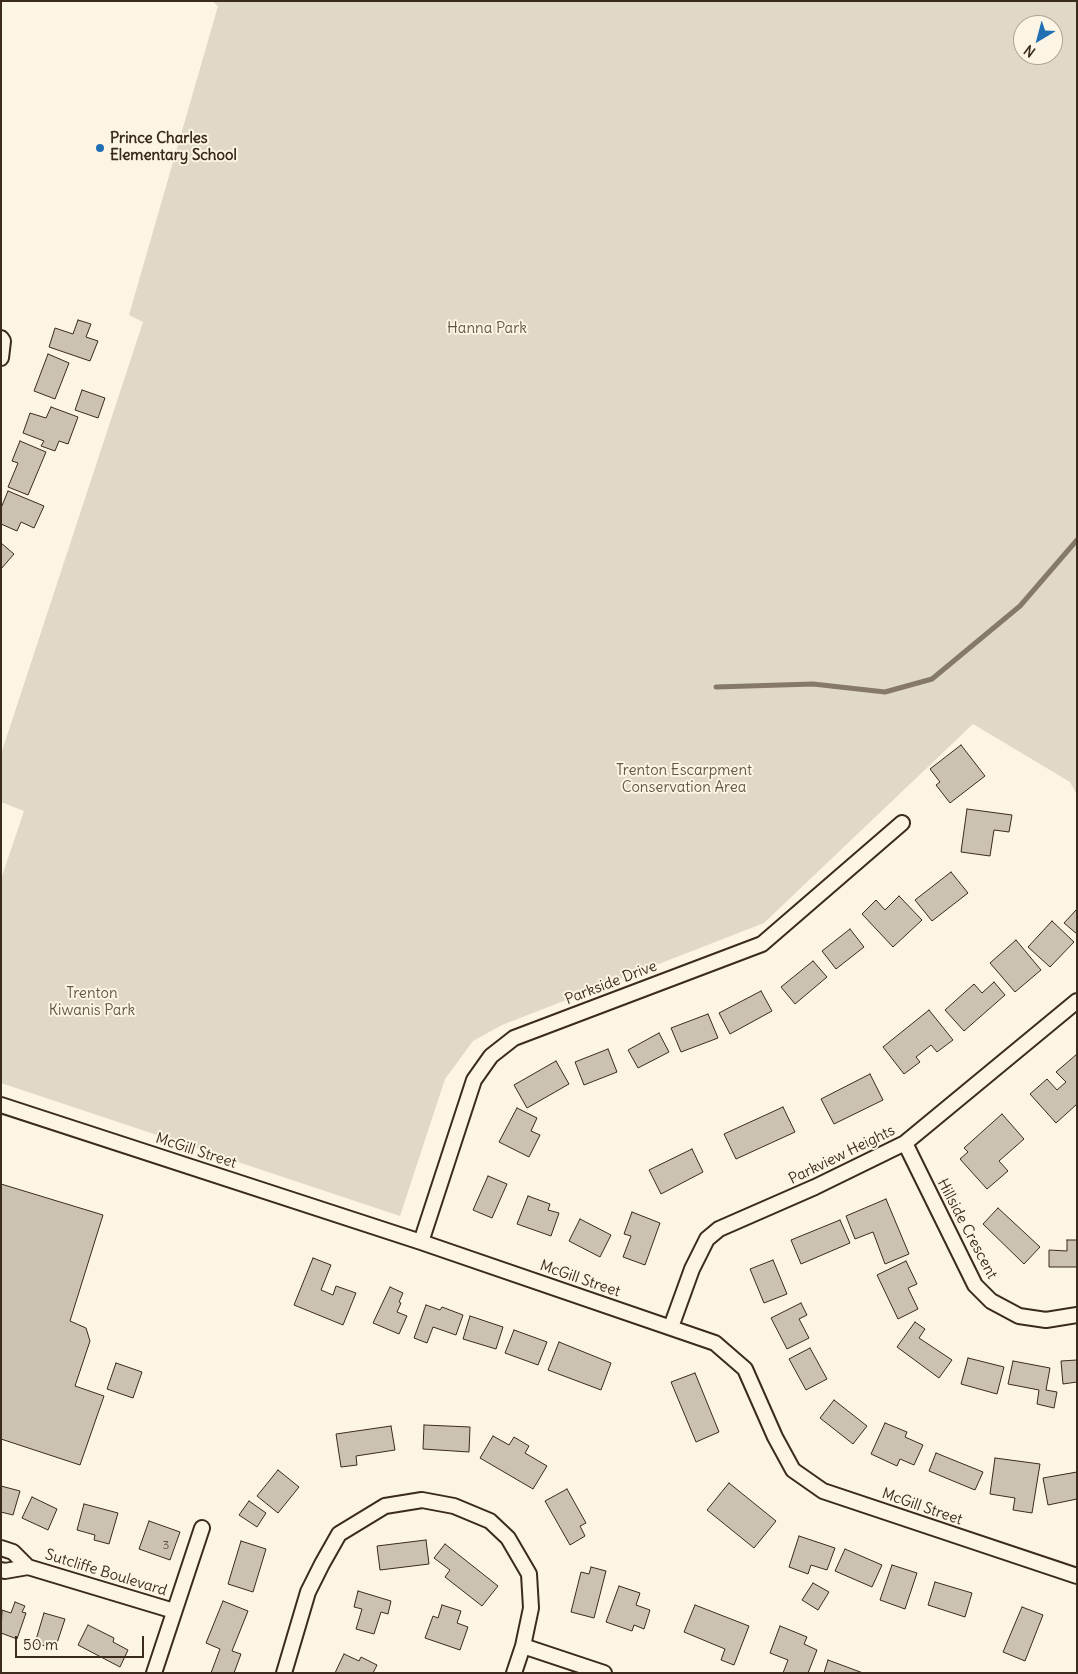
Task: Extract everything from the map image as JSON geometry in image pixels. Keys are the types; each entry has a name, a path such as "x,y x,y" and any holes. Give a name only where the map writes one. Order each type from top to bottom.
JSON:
{"street":[{"path":"1,338 3,340 1,358"},
{"name":"Parkside Drive","path":"421,1242 474,1080 491,1056 514,1038 762,944 902,823"},
{"name":"Parkview Heights","path":"671,1327 692,1269 707,1239 719,1229 814,1187 905,1143 1077,1001"},
{"name":"McGill Street","path":"1,1105 421,1242 716,1343 745,1369 775,1437 793,1470 823,1491 1077,1576"},
{"name":"Hillside Crescent","path":"905,1143 975,1286 991,1301 1019,1316 1046,1320 1077,1315"},
{"path":"284,1673 308,1592 338,1534 385,1506 422,1500 454,1506 490,1521 508,1538 529,1574 531,1608 523,1646 514,1673"},
{"path":"154,1673 202,1528"},
{"name":"Sutcliffe Boulevard","path":"1,1548 13,1552 28,1567"},
{"name":"Sutcliffe Boulevard","path":"1,1570 28,1567 174,1611"},
{"path":"523,1646 604,1673"}],"green space":[{"name":"Hanna Park","path":"212,1 1077,1 1077,795 1070,782 973,724 764,923 502,1025 473,1041 445,1079 400,1216 1,1083 1,879 24,811 1,802 1,754 143,322 129,315 218,6"}],"building":[{"path":"78,320 91,324 86,337 98,341 90,361 49,347 55,328 73,334"},
{"path":"48,354 69,363 55,399 34,391"},
{"path":"82,390 105,398 98,418 75,410"},
{"path":"51,407 78,417 68,444 59,441 55,451 41,446 44,441 23,433 30,413 46,418"},
{"path":"20,441 46,452 28,495 8,487 18,463 12,461"},
{"path":"8,491 44,506 34,528 21,522 17,531 1,524 1,508"},
{"path":"1,543 14,554 1,569"},
{"path":"961,745 985,776 950,803 936,785 940,782 930,769"},
{"path":"967,809 1012,815 1009,832 994,830 990,856 961,852"},
{"path":"951,872 968,893 932,921 915,900"},
{"path":"899,896 922,920 893,947 862,914 876,900 885,910"},
{"path":"1077,909 1077,934 1064,923"},
{"path":"1052,921 1074,942 1050,967 1028,947"},
{"path":"850,929 864,947 836,969 822,951"},
{"path":"1016,940 1041,970 1015,992 990,963"},
{"path":"813,961 827,977 795,1004 781,987"},
{"path":"994,982 1005,995 964,1031 945,1010 974,984 982,993"},
{"path":"761,991 772,1011 730,1034 719,1013"},
{"path":"929,1010 953,1040 937,1052 931,1045 916,1057 920,1062 904,1074 883,1047"},
{"path":"708,1014 718,1038 681,1052 671,1028"},
{"path":"659,1033 669,1052 638,1068 628,1050"},
{"path":"608,1049 617,1072 584,1085 575,1062"},
{"path":"1077,1054 1077,1104 1056,1123 1030,1094 1047,1079 1057,1090 1066,1082 1056,1072"},
{"path":"556,1061 569,1084 527,1108 514,1085"},
{"path":"870,1074 883,1100 834,1124 821,1099"},
{"path":"783,1107 795,1132 736,1159 724,1134"},
{"path":"517,1108 537,1118 531,1131 540,1135 529,1157 499,1142"},
{"path":"1002,1114 1024,1139 999,1161 1008,1171 987,1189 960,1159 968,1152 964,1148"},
{"path":"692,1149 703,1172 661,1194 649,1170"},
{"path":"488,1176 507,1184 492,1218 473,1210"},
{"path":"1,1184 103,1215 70,1321 86,1328 90,1341 75,1386 104,1396 80,1465 1,1439"},
{"path":"528,1196 550,1204 548,1210 559,1213 551,1236 517,1224"},
{"path":"886,1199 909,1254 885,1264 873,1232 855,1239 846,1216"},
{"path":"998,1208 1040,1247 1024,1264 983,1224"},
{"path":"632,1212 660,1223 645,1265 623,1257 631,1236 624,1234"},
{"path":"580,1219 611,1235 600,1257 569,1241"},
{"path":"840,1220 850,1243 801,1264 791,1240"},
{"path":"1067,1240 1077,1240 1077,1267 1049,1267 1049,1250 1067,1251"},
{"path":"313,1258 331,1265 321,1290 333,1295 336,1286 356,1293 343,1325 294,1305"},
{"path":"773,1260 787,1294 764,1303 750,1269"},
{"path":"906,1261 917,1284 908,1288 918,1309 898,1319 877,1275"},
{"path":"390,1287 403,1293 397,1312 407,1316 399,1334 373,1323"},
{"path":"801,1303 807,1315 799,1319 809,1338 787,1349 771,1318"},
{"path":"426,1305 440,1310 442,1307 463,1315 456,1335 433,1327 427,1343 414,1338"},
{"path":"470,1316 503,1327 496,1349 463,1339"},
{"path":"915,1322 925,1329 919,1338 952,1360 939,1378 897,1347"},
{"path":"514,1330 547,1342 538,1365 505,1353"},
{"path":"559,1342 611,1363 601,1390 548,1370"},
{"path":"810,1348 827,1379 806,1390 789,1359"},
{"path":"968,1358 1004,1367 997,1394 961,1384"},
{"path":"1077,1360 1077,1382 1063,1384 1061,1361"},
{"path":"1013,1361 1050,1368 1046,1390 1057,1392 1054,1408 1037,1404 1039,1390 1008,1384"},
{"path":"116,1363 142,1372 133,1398 107,1389"},
{"path":"695,1373 719,1432 696,1442 671,1382"},
{"path":"834,1400 867,1426 853,1444 820,1418"},
{"path":"885,1423 907,1432 905,1437 923,1445 914,1465 900,1459 897,1466 871,1454"},
{"path":"424,1425 470,1427 469,1452 423,1449"},
{"path":"391,1426 395,1450 356,1456 357,1465 341,1467 336,1434"},
{"path":"493,1436 509,1445 514,1437 529,1446 525,1453 547,1466 533,1489 480,1458"},
{"path":"936,1453 983,1472 975,1490 929,1471"},
{"path":"995,1458 1040,1464 1032,1513 1013,1510 1015,1498 990,1494"},
{"path":"278,1470 299,1487 278,1513 257,1496"},
{"path":"1077,1472 1077,1499 1048,1505 1043,1478"},
{"path":"729,1483 776,1521 754,1548 707,1510"},
{"path":"1,1486 20,1491 13,1515 1,1512"},
{"path":"567,1489 586,1523 580,1526 585,1536 570,1545 545,1501"},
{"path":"32,1497 57,1509 48,1530 22,1518"},
{"path":"249,1501 266,1513 257,1527 239,1515"},
{"path":"84,1504 118,1513 109,1544 94,1540 95,1535 77,1530"},
{"path":"149,1521 180,1532 170,1560 139,1549"},
{"path":"799,1536 835,1548 827,1570 811,1565 808,1574 789,1567"},
{"path":"426,1540 429,1564 380,1570 377,1546"},
{"path":"241,1541 266,1549 253,1592 228,1584"},
{"path":"445,1544 498,1586 482,1606 445,1577 450,1570 434,1558"},
{"path":"845,1549 882,1565 872,1587 835,1571"},
{"path":"892,1565 917,1573 905,1609 880,1600"},
{"path":"591,1567 606,1571 594,1618 571,1612 581,1572 589,1574"},
{"path":"935,1582 972,1593 965,1617 928,1605"},
{"path":"813,1583 829,1592 818,1610 802,1600"},
{"path":"619,1586 640,1593 636,1605 650,1610 644,1629 634,1625 632,1631 606,1622"},
{"path":"358,1591 391,1601 388,1614 381,1612 374,1634 356,1629 362,1609 354,1607"},
{"path":"223,1601 248,1611 232,1651 241,1654 234,1673 211,1673 220,1649 206,1643"},
{"path":"15,1602 25,1606 22,1612 26,1613 17,1639 1,1633 2,1610 11,1613"},
{"path":"442,1605 461,1611 457,1623 468,1627 460,1650 425,1638 433,1616 438,1618"},
{"path":"695,1605 749,1626 734,1665 721,1660 725,1649 684,1632"},
{"path":"1022,1607 1043,1615 1025,1661 1003,1652"},
{"path":"44,1613 65,1619 55,1649 35,1643"},
{"path":"88,1625 114,1638 113,1642 128,1650 120,1667 78,1645"},
{"path":"780,1626 807,1637 804,1644 817,1650 808,1673 783,1673 788,1660 770,1653"},
{"path":"344,1654 359,1661 361,1657 377,1665 373,1673 335,1673"},
{"path":"828,1660 863,1673 824,1673"}],"waterway":[{"path":"716,687 813,684 885,692 932,679 1020,606 1077,540"}],"place":[{"name":"Prince Charles Elementary School","path":"100,148"}],"park label":[{"name":"Trenton Escarpment Conservation Area","path":"684,780"},
{"name":"Trenton Kiwanis Park","path":"92,1002"}]}
